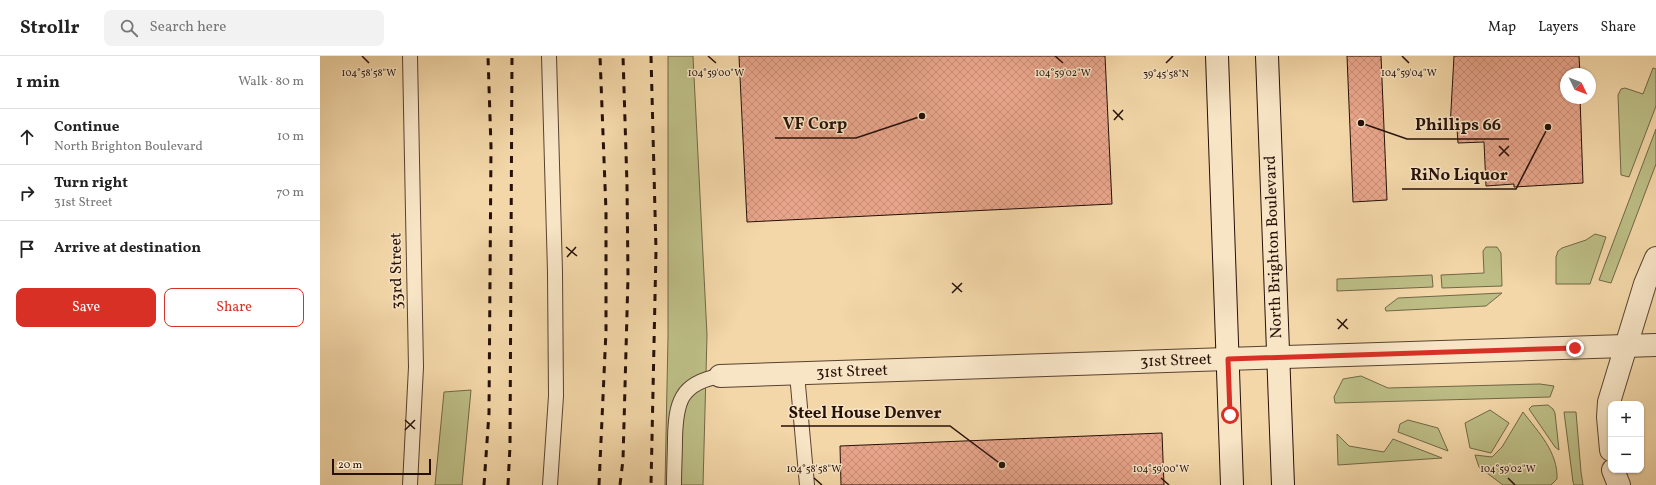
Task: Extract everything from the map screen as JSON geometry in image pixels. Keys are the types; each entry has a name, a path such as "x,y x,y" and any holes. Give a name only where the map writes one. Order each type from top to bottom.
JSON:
{"street":[{"path":"1217,56 1232,485"},
{"name":"North Brighton Boulevard","path":"1266,56 1282,485"},
{"path":"1610,437 1608,417 1609,402 1645,284 1656,258"},
{"name":"31st Street","path":"720,376 1656,345"},
{"path":"1614,473 1619,485"}],"lane":[{"name":"33rd Street","path":"410,56 416,367 410,485"},
{"path":"549,56 555,272 556,388 550,485"},
{"path":"797,374 808,485"},
{"path":"674,485 675,425 677,410 682,397 692,386 705,379 720,376"}],"green space":[{"path":"668,56 693,56 707,335 703,485 665,485 668,337"},
{"path":"1653,68 1656,69 1656,106 1629,177 1621,175 1618,95 1621,89 1625,88 1643,94"},
{"path":"1656,129 1656,164 1611,283 1599,280"},
{"path":"1595,234 1606,237 1590,284 1556,284 1556,257 1558,251 1562,248 1586,240"},
{"path":"1486,247 1497,247 1501,253 1502,286 1442,288 1441,275 1484,273 1483,251"},
{"path":"1432,275 1433,287 1337,291 1337,279"},
{"path":"1502,293 1486,306 1386,311 1385,308 1398,298"},
{"path":"1361,376 1388,388 1540,384 1554,386 1550,397 1335,403 1334,397 1343,379"},
{"path":"471,390 462,485 435,485 444,392"},
{"path":"1548,405 1555,413 1559,450 1555,447 1529,409 1532,406"},
{"path":"1490,410 1509,423 1491,453 1470,448 1465,423"},
{"path":"1523,412 1541,435 1551,451 1557,479 1551,485 1503,485 1479,467 1475,455 1492,457 1502,447"},
{"path":"1564,412 1576,412 1583,485 1574,485 1573,482"},
{"path":"1408,420 1438,428 1448,451 1398,432 1400,424"},
{"path":"1337,434 1349,446 1384,452 1393,439 1442,458 1338,465"}],"building":[{"path":"739,56 1105,56 1112,204 747,222"},
{"path":"1347,56 1381,56 1387,200 1353,202"},
{"path":"1454,56 1579,56 1580,68 1560,68 1560,104 1580,104 1583,183 1514,187 1514,184 1486,186 1484,142 1458,143 1457,129 1450,128"},
{"path":"1162,433 1164,485 841,485 840,446"}],"railway":[{"path":"484,485 489,413 491,147 488,56"},
{"path":"508,485 510,446 512,56"},
{"path":"599,485 606,331 606,211 600,56"},
{"path":"620,485 623,460 628,277 623,56"},
{"path":"651,56 656,250 651,485"}],"place":[{"name":"VF Corp","path":"922,116"},
{"name":"Phillips 66","path":"1361,123"},
{"name":"RiNo Liquor","path":"1548,127"},
{"name":"Steel House Denver","path":"1002,465"}],"route":[{"path":"1230,415 1228,359 1575,348"}]}
